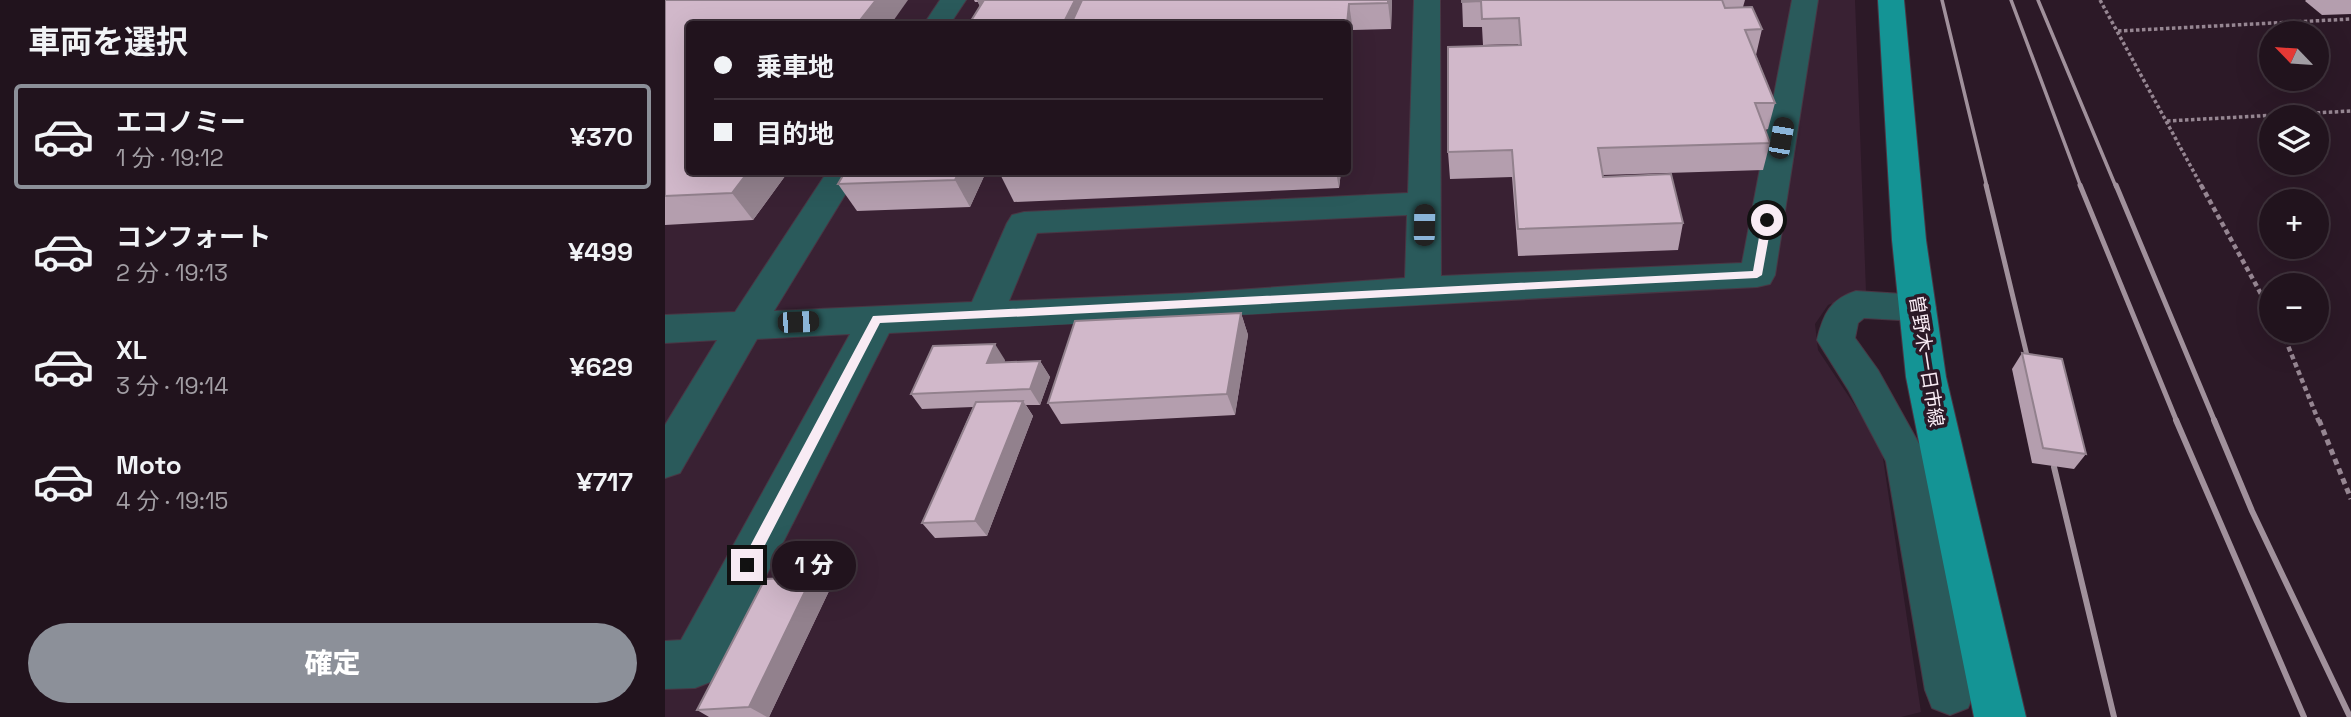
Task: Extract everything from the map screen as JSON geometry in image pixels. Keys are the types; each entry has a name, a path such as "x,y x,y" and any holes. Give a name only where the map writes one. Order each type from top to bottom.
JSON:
{"main road":[{"name":"曽野木一日市線","path":"1891,0 1909,240 1926,377 2000,717"}],"lane":[{"path":"939,21 953,0"},
{"path":"1423,290 1427,0"},
{"path":"665,329 1193,306 1423,290 1757,275 1805,0"},
{"path":"665,461 745,325 841,175"},
{"path":"985,314 1024,223 1425,203"},
{"path":"1918,308 1856,304 1841,317 1836,340 1864,381 1907,460 1950,691"},
{"path":"665,665 695,664 877,319"}],"path":[{"path":"2100,0 2259,290"},
{"path":"2118,31 2351,19"},
{"path":"2167,121 2351,111"},
{"path":"2287,343 2351,499"}],"shaded area":[{"path":"665,0 1855,0 1866,291 1828,305 1815,324 1818,350 1881,445 1921,712 1901,717 665,717"}],"building":[{"path":"665,0 876,0 859,21 686,21 686,175 746,175 732,193 665,196"},
{"path":"984,0 1075,0 1064,21 971,21"},
{"path":"1082,0 1388,0 1388,3 1349,4 1347,21 1072,21"},
{"path":"1462,0 1722,0 1725,8 1752,7 1762,29 1745,30 1775,103 1755,103 1770,143 1598,148 1603,177 1671,174 1683,223 1518,229 1512,150 1448,152 1448,47 1521,45 1519,18 1482,19 1481,1"},
{"path":"843,175 958,175 955,180 838,184"},
{"path":"1241,313 1227,394 1048,403 1075,321"},
{"path":"995,344 987,363 1040,361 1030,389 911,394 933,346"},
{"path":"2022,353 2062,359 2086,454 2043,448"},
{"path":"1023,401 975,521 922,523 976,402"},
{"path":"812,577 749,707 697,710 765,579"}],"railway":[{"path":"1942,0 1987,187"},
{"path":"2011,0 2081,187"},
{"path":"2038,0 2116,187"},
{"path":"1986,185 2031,372"},
{"path":"2080,185 2177,422"},
{"path":"2116,185 2215,422"},
{"path":"2176,420 2304,717"},
{"path":"2214,420 2252,511 2350,717"},
{"path":"2054,467 2114,717"}],"route":[{"path":"747,565 877,319 1193,306 1423,290 1757,275 1767,220"}]}
